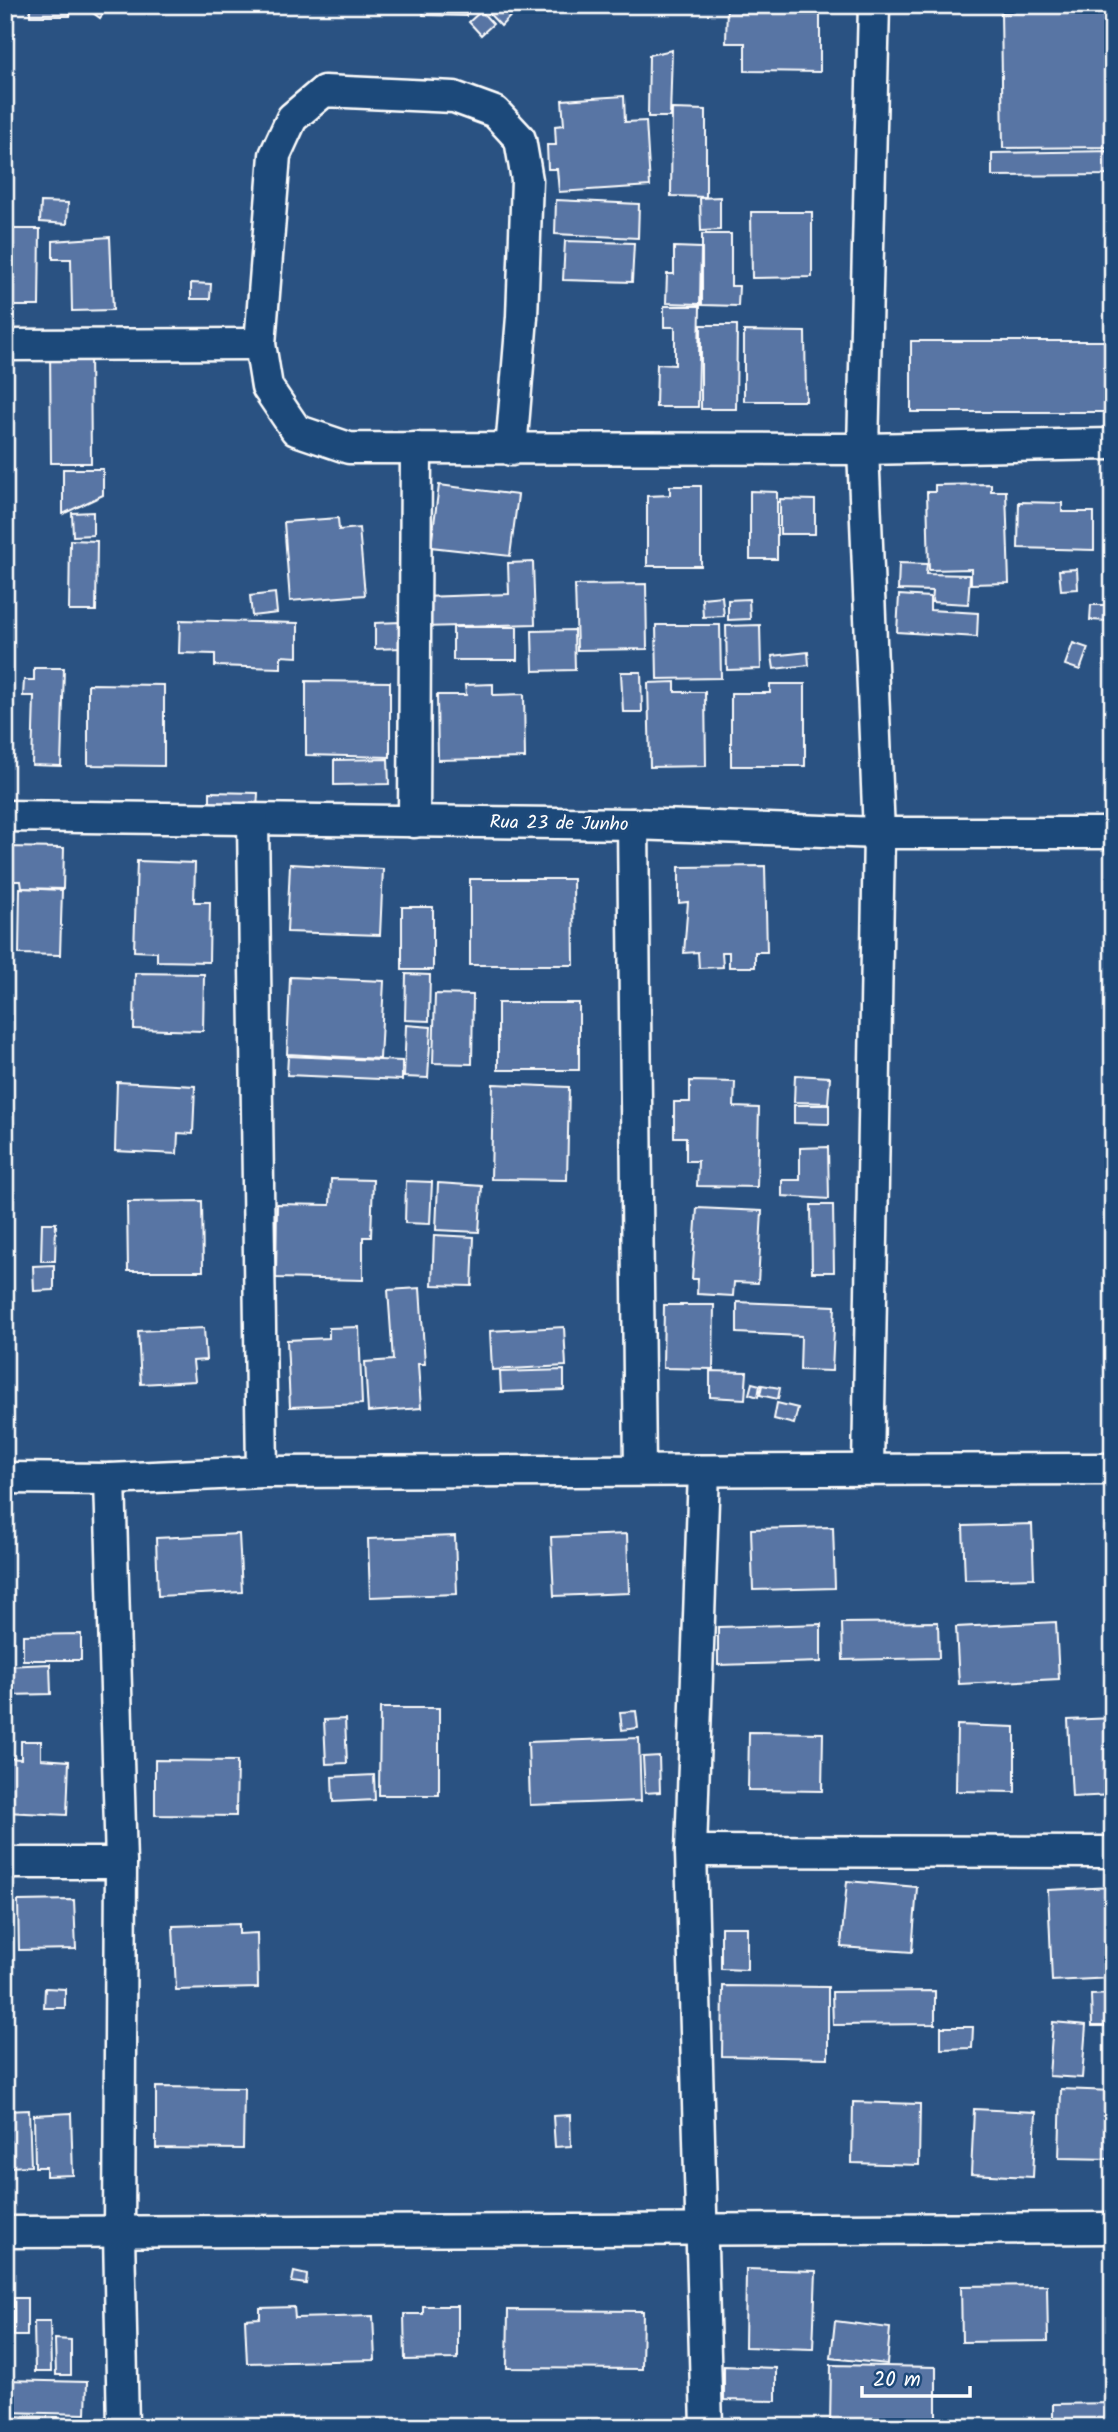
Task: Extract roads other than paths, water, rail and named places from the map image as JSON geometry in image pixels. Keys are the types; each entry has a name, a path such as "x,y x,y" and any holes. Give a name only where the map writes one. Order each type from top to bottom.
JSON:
{"street":[{"path":"868,1469 879,833 863,449 874,5"},
{"path":"512,450 522,317 527,180 520,139 495,112 454,97 324,91 292,118 275,155 260,344 267,387 296,429 349,448 512,450 863,449 1113,444"},
{"path":"5,345 260,344"},
{"path":"414,822 416,448"},
{"name":"Rua 23 de Junho","path":"5,816 633,824 879,833 1113,833"},
{"path":"253,821 262,1472"},
{"path":"633,824 640,1470"},
{"path":"5,1478 110,1479 262,1472 1113,1469"},
{"path":"704,1471 691,1851 707,2427"},
{"path":"110,1479 121,1863 119,2234 123,2427"},
{"path":"691,1851 1113,1852"},
{"path":"5,1863 121,1863"},
{"path":"5,2232 119,2234 1113,2228"}]}
